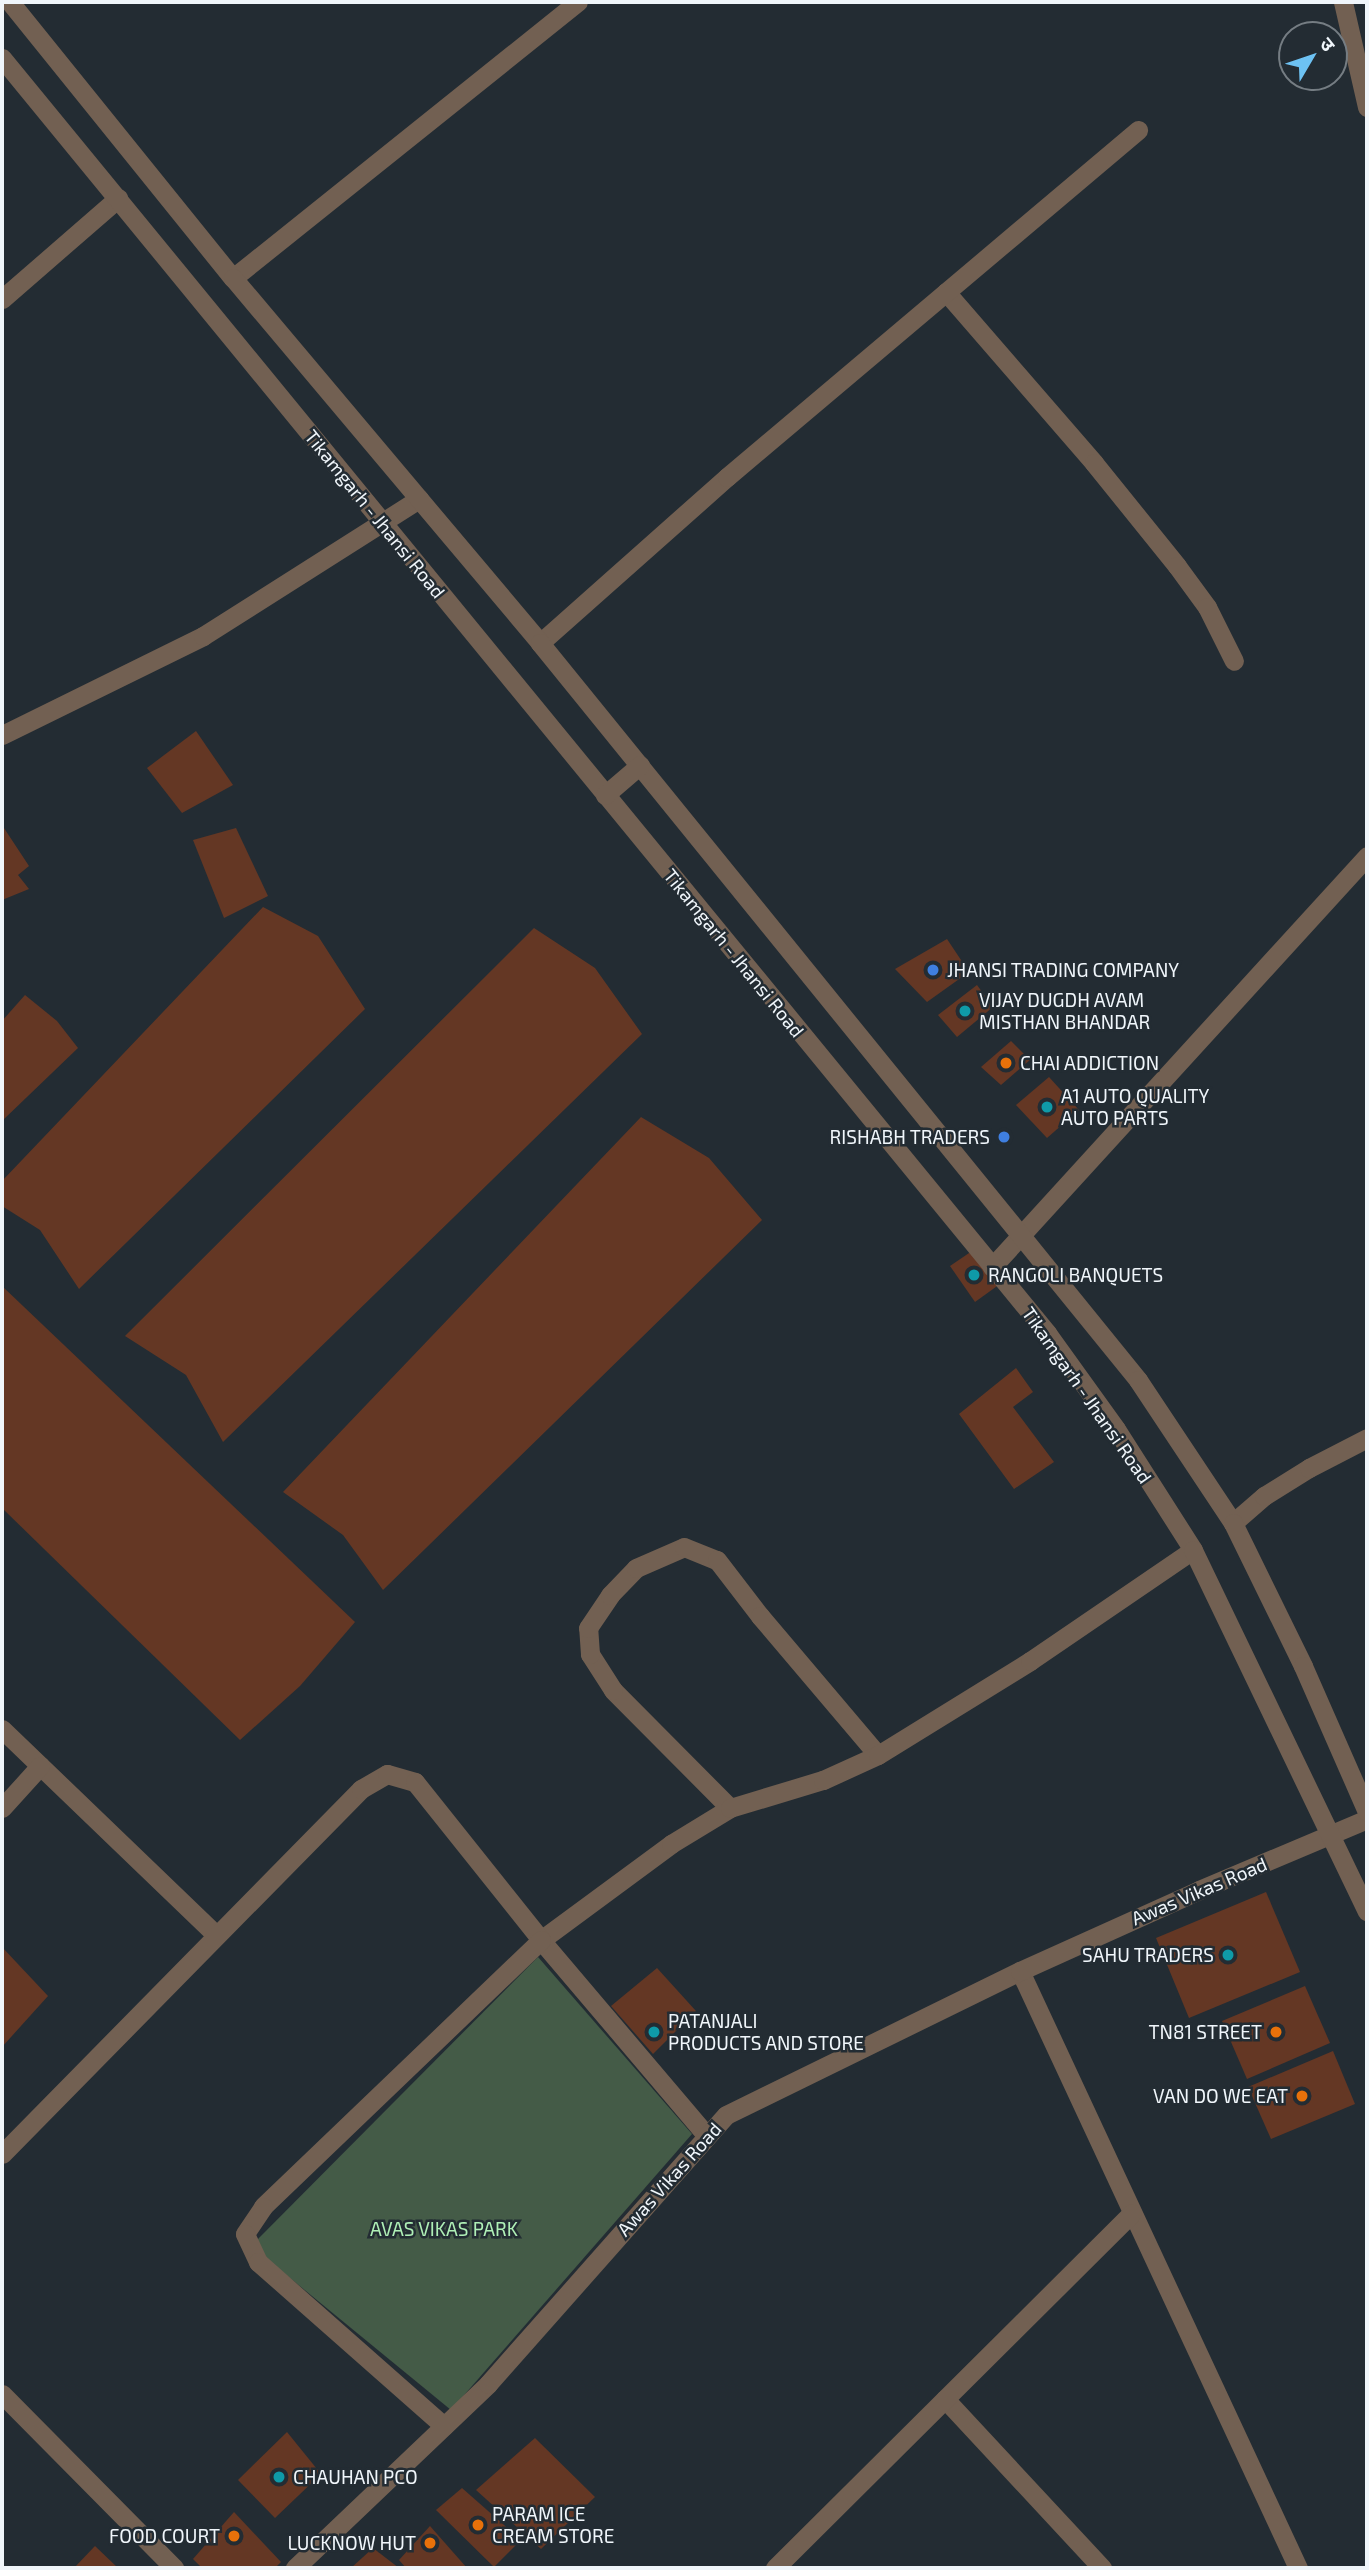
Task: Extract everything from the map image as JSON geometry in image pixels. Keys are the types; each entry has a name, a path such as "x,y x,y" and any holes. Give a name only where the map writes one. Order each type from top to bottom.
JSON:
{"street":[{"path":"10,2 233,278 640,765 1138,1380 1233,1523 1303,1666 1367,1811"},
{"path":"233,278 578,2"},
{"path":"1343,2 1367,107"},
{"name":"Tikamgarh - Jhansi Road","path":"2,58 1047,1333 1116,1429 1193,1550 1367,1912"},
{"path":"540,643 727,477 1138,130"},
{"path":"2,299 118,198"},
{"path":"946,292 1094,463 1177,566 1208,607 1234,661"},
{"path":"2,735 203,636 419,499"},
{"path":"605,795 640,765"},
{"path":"992,1267 1367,856"},
{"path":"1233,1523 1264,1496 1309,1468 1367,1438"},
{"path":"730,1808 613,1690 590,1654 588,1628 610,1595 636,1568 684,1547 717,1560 760,1616 878,1755"},
{"path":"444,2426 258,2262 245,2234 263,2207 541,1940 671,1844 730,1808 823,1780 878,1755 1030,1661 1193,1550"},
{"path":"2,1729 216,1935"},
{"path":"2,1808 40,1766"},
{"path":"2,2154 360,1789 387,1774 415,1782 541,1940 707,2136"},
{"name":"Awas Vikas Road","path":"295,2568 488,2384 726,2115 1020,1971 1199,1890 1367,1819"},
{"path":"1020,1971 1298,2568"},
{"path":"775,2568 1132,2213"},
{"path":"2,2394 174,2568"},
{"path":"945,2399 1102,2568"}],"green space":[{"name":"AVAS VIKAS PARK","path":"538,1957 692,2134 451,2410 251,2246"}],"building":[{"path":"196,731 233,785 182,813 147,768"},
{"path":"2,825 29,866 18,875 29,889 2,900"},
{"path":"236,828 268,896 224,918 193,840"},
{"path":"263,907 318,936 365,1009 79,1289 40,1230 2,1206 2,1181"},
{"path":"534,928 595,968 642,1034 223,1442 186,1375 125,1336"},
{"name":"JHANSI TRADING COMPANY","path":"947,939 969,972 927,1002 895,969"},
{"name":"VIJAY DUGDH AVAM MISTHAN BHANDAR","path":"977,985 993,1007 957,1037 938,1015"},
{"path":"25,995 57,1021 78,1048 2,1121 2,1021"},
{"name":"CHAI ADDICTION","path":"1011,1041 1030,1060 1001,1085 981,1067"},
{"name":"A1 AUTO QUALITY AUTO PARTS","path":"1049,1077 1079,1110 1047,1138 1016,1105"},
{"path":"641,1117 709,1158 762,1220 383,1590 343,1535 283,1492"},
{"name":"RANGOLI BANQUETS","path":"972,1251 1000,1284 975,1302 950,1266"},
{"path":"2,1286 355,1622 300,1686 240,1740 2,1508"},
{"path":"1016,1368 1033,1392 1013,1407 1054,1462 1014,1489 959,1414"},
{"name":"SAHU TRADERS","path":"1266,1892 1300,1972 1189,2018 1156,1938"},
{"path":"2,1947 48,1996 2,2047"},
{"name":"PATANJALI PRODUCTS AND STORE","path":"657,1968 696,2011 653,2054 611,2006"},
{"name":"TN81 STREET","path":"1305,1986 1330,2043 1247,2079 1222,2021"},
{"name":"VAN DO WE EAT","path":"1333,2051 1355,2104 1271,2139 1248,2087"},
{"name":"CHAUHAN PCO","path":"287,2432 321,2474 275,2518 238,2480"},
{"path":"535,2438 595,2497 541,2549 476,2490"},
{"name":"PARAM ICE CREAM STORE","path":"462,2488 521,2540 494,2567 436,2510"},
{"name":"FOOD COURT","path":"234,2512 281,2562 275,2568 202,2568 193,2559"},
{"name":"LUCKNOW HUT","path":"430,2526 467,2568 406,2568 399,2560"},
{"path":"95,2546 118,2568 74,2568"},
{"path":"373,2548 399,2568 351,2568"}],"place":[{"name":"JHANSI TRADING COMPANY","path":"933,970"},
{"name":"VIJAY DUGDH AVAM MISTHAN BHANDAR","path":"965,1011"},
{"name":"CHAI ADDICTION","path":"1006,1063"},
{"name":"A1 AUTO QUALITY AUTO PARTS","path":"1047,1107"},
{"name":"RISHABH TRADERS","path":"1004,1137"},
{"name":"RANGOLI BANQUETS","path":"974,1275"},
{"name":"SAHU TRADERS","path":"1228,1955"},
{"name":"PATANJALI PRODUCTS AND STORE","path":"654,2032"},
{"name":"TN81 STREET","path":"1276,2032"},
{"name":"VAN DO WE EAT","path":"1302,2096"},
{"name":"CHAUHAN PCO","path":"279,2477"},
{"name":"PARAM ICE CREAM STORE","path":"478,2525"},
{"name":"FOOD COURT","path":"234,2536"},
{"name":"LUCKNOW HUT","path":"430,2543"}]}
